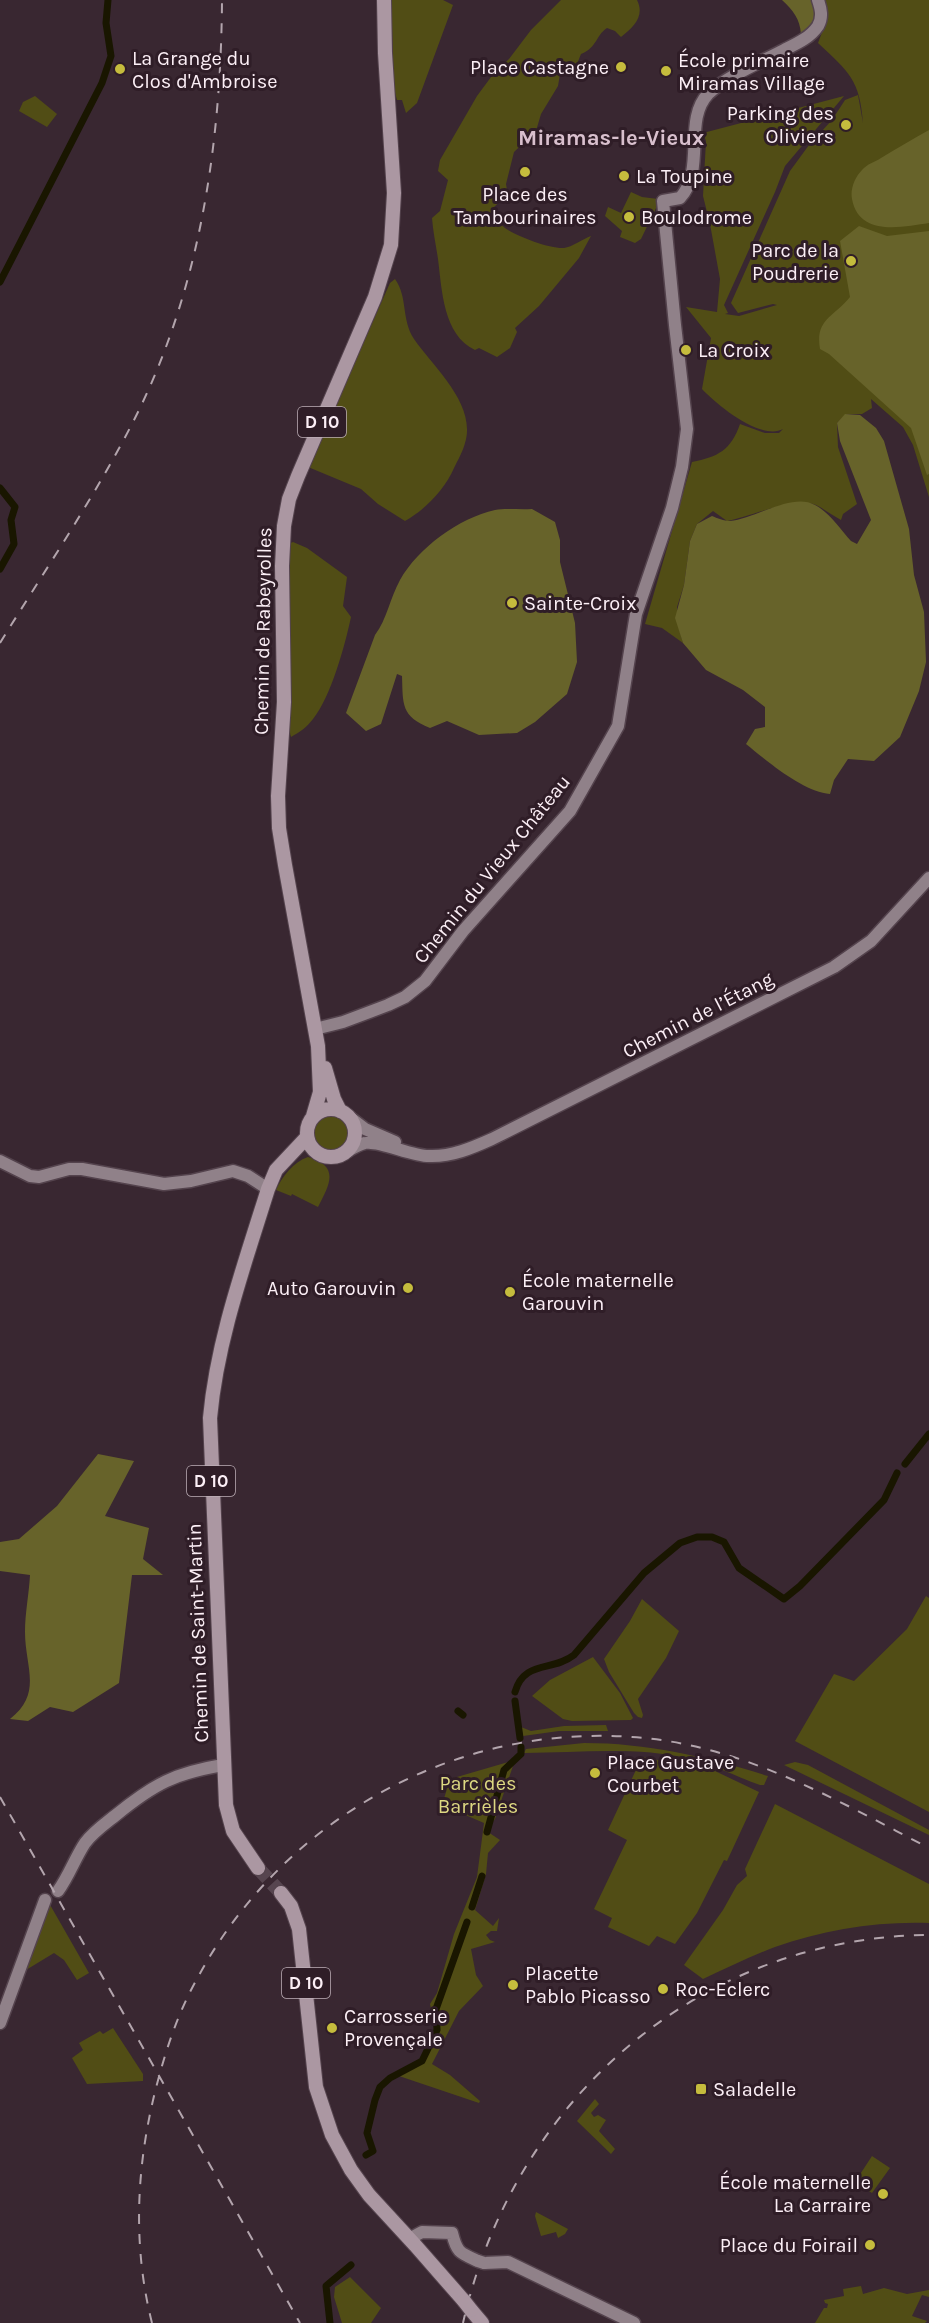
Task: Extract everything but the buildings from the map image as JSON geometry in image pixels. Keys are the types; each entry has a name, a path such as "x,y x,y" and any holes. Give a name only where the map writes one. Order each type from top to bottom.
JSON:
{"main road":[{"name":"Chemin de Rabeyrolles","path":"379,0 385,53"},
{"name":"Chemin de Rabeyrolles","path":"344,1113 334,1099 318,1046 278,814 284,702 282,566 284,526 289,499 375,297 391,245 394,193 384,0"},
{"name":"Chemin de Rabeyrolles","path":"313,1116 320,1092 318,1046"},
{"path":"326,1109 344,1113 355,1130 352,1144 348,1150 333,1157 318,1154 307,1137 308,1125 313,1116 326,1109"},
{"name":"D 10","path":"269,1187 276,1170 307,1137"},
{"name":"D 10","path":"269,1187 294,1159 309,1153 318,1154"},
{"name":"Chemin de Saint-Martin","path":"224,1765 210,1418 217,1368 269,1187"},
{"name":"D 10","path":"224,1765 226,1805 230,1823 238,1841 258,1868"},
{"name":"D 10","path":"281,1893 295,1917 302,1942 315,2078 324,2115 337,2145 369,2195 482,2323"}],"street":[{"name":"Chemin du Vieux Château","path":"315,1029 343,1022 388,1005 405,997 425,981 463,931 570,811 618,726 636,614 672,508 682,467 687,429 663,201 680,198 691,182 699,107 708,94 808,37 821,20 818,0"},
{"name":"Chemin de l’Étang","path":"348,1150 365,1143 374,1143 400,1151 443,1156 492,1139 834,967 871,941 929,878"},
{"name":"Chemin de l’Étang","path":"344,1113 365,1129 402,1145 432,1152 460,1152"},
{"path":"0,1161 30,1176 39,1177 69,1169 82,1169 164,1184 191,1181 224,1171 233,1171 269,1187"},
{"path":"58,1892 86,1842 146,1791 170,1778 196,1769 224,1765"},
{"path":"0,2022 45,1900"},
{"path":"412,2242 432,2231 452,2233 455,2248 481,2262 508,2262 634,2323"}],"green space":[{"path":"391,0 443,0 453,5 417,103 406,113 402,100 397,100 394,89"},
{"path":"561,0 637,0 640,11 637,21 621,37 615,31 607,28 591,48 581,54 577,64 560,74 558,86 541,114 536,131 514,152 506,184 507,190 504,198 494,207 500,223 525,238 558,248 567,247 591,236 579,258 539,306 515,328 517,332 510,348 497,357 479,348 475,350 464,343 456,334 446,311 432,218 440,211 448,180 438,171 440,160 477,96 531,30"},
{"path":"823,0 929,0 929,497 913,445 903,427 871,399 872,408 862,414 846,414 837,423 838,447 857,504 843,514 841,520 816,505 797,503 727,521 713,511 697,524 690,541 684,585 677,607 677,621 683,643 662,628 645,624 692,462 709,458 722,451 732,440 740,424 765,433 779,433 783,429 763,430 752,426 728,412 702,389 711,338 686,307 717,312 720,279 703,196 706,141 703,133 844,96 785,166 724,305 728,313 725,314 739,316 777,305 738,313 731,303 790,171 809,145 832,120 845,100 858,95 863,123 859,96 856,86 838,62 818,43 827,19"},
{"path":"35,96 57,114 47,127 19,111 23,102"},
{"name":"Boulodrome","path":"631,192 642,197 658,199 658,204 641,239 635,243 620,237 622,231 605,216 608,207 621,213"},
{"path":"395,279 402,293 410,331 459,400 465,414 467,428 463,449 445,484 427,505 405,521 378,504 361,489 308,467 390,283"},
{"path":"293,542 307,548 347,577 343,606 351,617 341,656 326,698 311,722 291,737 287,722 288,544"},
{"path":"330,1114 337,1115 343,1120 348,1126 348,1140 343,1146 337,1151 330,1152 323,1151 317,1146 312,1140 311,1133 312,1126 317,1120 323,1115"},
{"path":"308,1157 325,1165 330,1177 318,1207 292,1194 291,1196 276,1190 289,1170"},
{"path":"926,1596 929,1598 929,1812 795,1741 834,1674 854,1681 907,1629"},
{"path":"642,1599 679,1631 666,1658 638,1699 642,1718 634,1713 609,1672 604,1659"},
{"path":"593,1657 620,1693 633,1718 631,1720 572,1721 563,1719 532,1696 550,1680"},
{"path":"606,1725 608,1731 559,1731 523,1736 521,1727 531,1731 564,1726"},
{"path":"584,1743 631,1745 677,1752 768,1776 764,1785 760,1785 691,1759 628,1751 524,1753 526,1749"},
{"path":"642,1757 715,1771 759,1792 727,1861 724,1860 697,1913 675,1944 657,1936 649,1946 608,1927 612,1918 594,1909 627,1840 608,1830"},
{"name":"Parc des Barrièles","path":"515,1760 495,1819 485,1830 500,1840 488,1853 486,1874 475,1910 493,1926 499,1918 497,1931 491,1931 486,1935 495,1942 471,1949 476,1975 483,1986 459,2011 432,2064 450,2075 480,2101 479,2103 393,2074 422,2058 435,2027 430,2004 437,1993 454,1934 477,1877 484,1823 442,1805 450,1779"},
{"path":"795,1762 808,1765 929,1830 929,1835 784,1765"},
{"path":"775,1804 929,1884 929,1923 871,1925 812,1936 766,1951 703,1979 684,1965 723,1910 737,1885 747,1876 745,1869"},
{"path":"49,1903 89,1973 77,1980 64,1960 54,1953 26,1970"},
{"path":"113,2028 143,2074 143,2081 87,2084 72,2058 83,2050 79,2043 100,2031 103,2034"},
{"path":"595,2099 599,2104 591,2113 594,2117 598,2115 606,2120 599,2131 615,2149 611,2154 577,2121"},
{"path":"872,2156 890,2168 872,2193 855,2182"},
{"path":"536,2212 568,2229 565,2234 558,2238 556,2232 541,2236"},
{"path":"350,2277 381,2308 371,2323 342,2323 334,2297 335,2287"},
{"path":"861,2286 863,2294 884,2288 907,2294 929,2290 929,2297 922,2295 912,2316 927,2321 925,2323 815,2323 824,2308 827,2308 828,2304 824,2300 844,2296 843,2289"}],"shaded area":[{"path":"782,0 814,0 818,18 807,32 801,34 795,15"},
{"path":"929,130 929,223 883,227 863,219 856,211 852,199 854,183 859,173"},
{"path":"859,226 887,236 929,231 929,474 927,475 911,428 829,354 820,349 820,331 823,325 850,297 840,241"},
{"path":"845,414 860,415 876,428 884,441 909,529 914,575 924,612 926,662 919,691 900,737 874,761 848,759 834,780 830,794 808,788 797,782 746,744 755,729 765,727 765,707 743,690 706,670 683,643 675,618 684,585 690,541 697,524 712,516 730,521 785,504 806,502 825,512 851,541 857,544 871,520 840,441 837,423"},
{"path":"532,509 555,522 560,540 560,562 575,623 577,662 567,694 535,722 517,733 479,735 447,721 430,728 414,719 404,702 402,676 397,674 381,724 366,731 346,713 375,635 383,622 400,580 408,568 428,546 467,520 495,510"},
{"path":"98,1454 134,1461 105,1516 149,1528 143,1559 163,1575 132,1575 119,1683 73,1712 50,1707 28,1721 10,1719 20,1709 29,1689 25,1632 30,1575 0,1571 0,1542 19,1539 57,1506"}],"waterway":[{"path":"0,282 102,83 111,56 106,23 108,0"},
{"path":"0,488 15,507 11,520 14,544 0,569"},
{"path":"905,1464 929,1434"},
{"path":"515,1692 525,1675 574,1655 644,1573 680,1543 697,1537 712,1537 724,1542 739,1568 784,1599 800,1586 884,1500 897,1473"},
{"path":"515,1701 520,1738"},
{"path":"458,1711 463,1715"},
{"path":"487,1832 504,1770 521,1754 521,1747"},
{"path":"472,1907 482,1876"},
{"path":"366,2155 373,2151 367,2133 380,2087 390,2078 422,2061 437,2030 436,2009 467,1922"},
{"path":"330,2323 326,2286 351,2265"}],"tunnel":[{"path":"258,1868 281,1893"}],"railway":[{"path":"0,643 86,506 118,450 156,372 175,321 190,269 211,163 221,54 222,0"},
{"path":"152,2323 142,2266 140,2181 154,2096 177,2020 198,1977 234,1921 276,1871 325,1829 380,1793 438,1766 501,1747 565,1737 632,1737 711,1750 749,1762 822,1793 929,1848"},
{"path":"0,1797 300,2323"},
{"path":"463,2323 488,2243 524,2169 572,2103 628,2047 693,2000 766,1965 845,1943 929,1935"}],"place":[{"name":"Place Castagne","path":"621,67"},
{"name":"La Grange du Clos d'Ambroise","path":"120,69"},
{"name":"École primaire Miramas Village","path":"666,71"},
{"name":"Parking des Oliviers","path":"846,125"},
{"name":"Place des Tambourinaires","path":"525,172"},
{"name":"La Toupine","path":"624,176"},
{"name":"Boulodrome","path":"629,217"},
{"name":"Parc de la Poudrerie","path":"851,261"},
{"name":"La Croix","path":"686,350"},
{"name":"Sainte-Croix","path":"512,603"},
{"name":"Auto Garouvin","path":"408,1288"},
{"name":"École maternelle Garouvin","path":"510,1292"},
{"name":"Place Gustave Courbet","path":"595,1773"},
{"name":"Placette Pablo Picasso","path":"513,1985"},
{"name":"Roc-Eclerc","path":"663,1989"},
{"name":"Carrosserie Provençale","path":"332,2028"},
{"name":"Saladelle","path":"701,2089"},
{"name":"École maternelle La Carraire","path":"883,2194"},
{"name":"Place du Foirail","path":"870,2245"}],"district":[{"name":"Miramas-le-Vieux","path":"611,138"}]}
